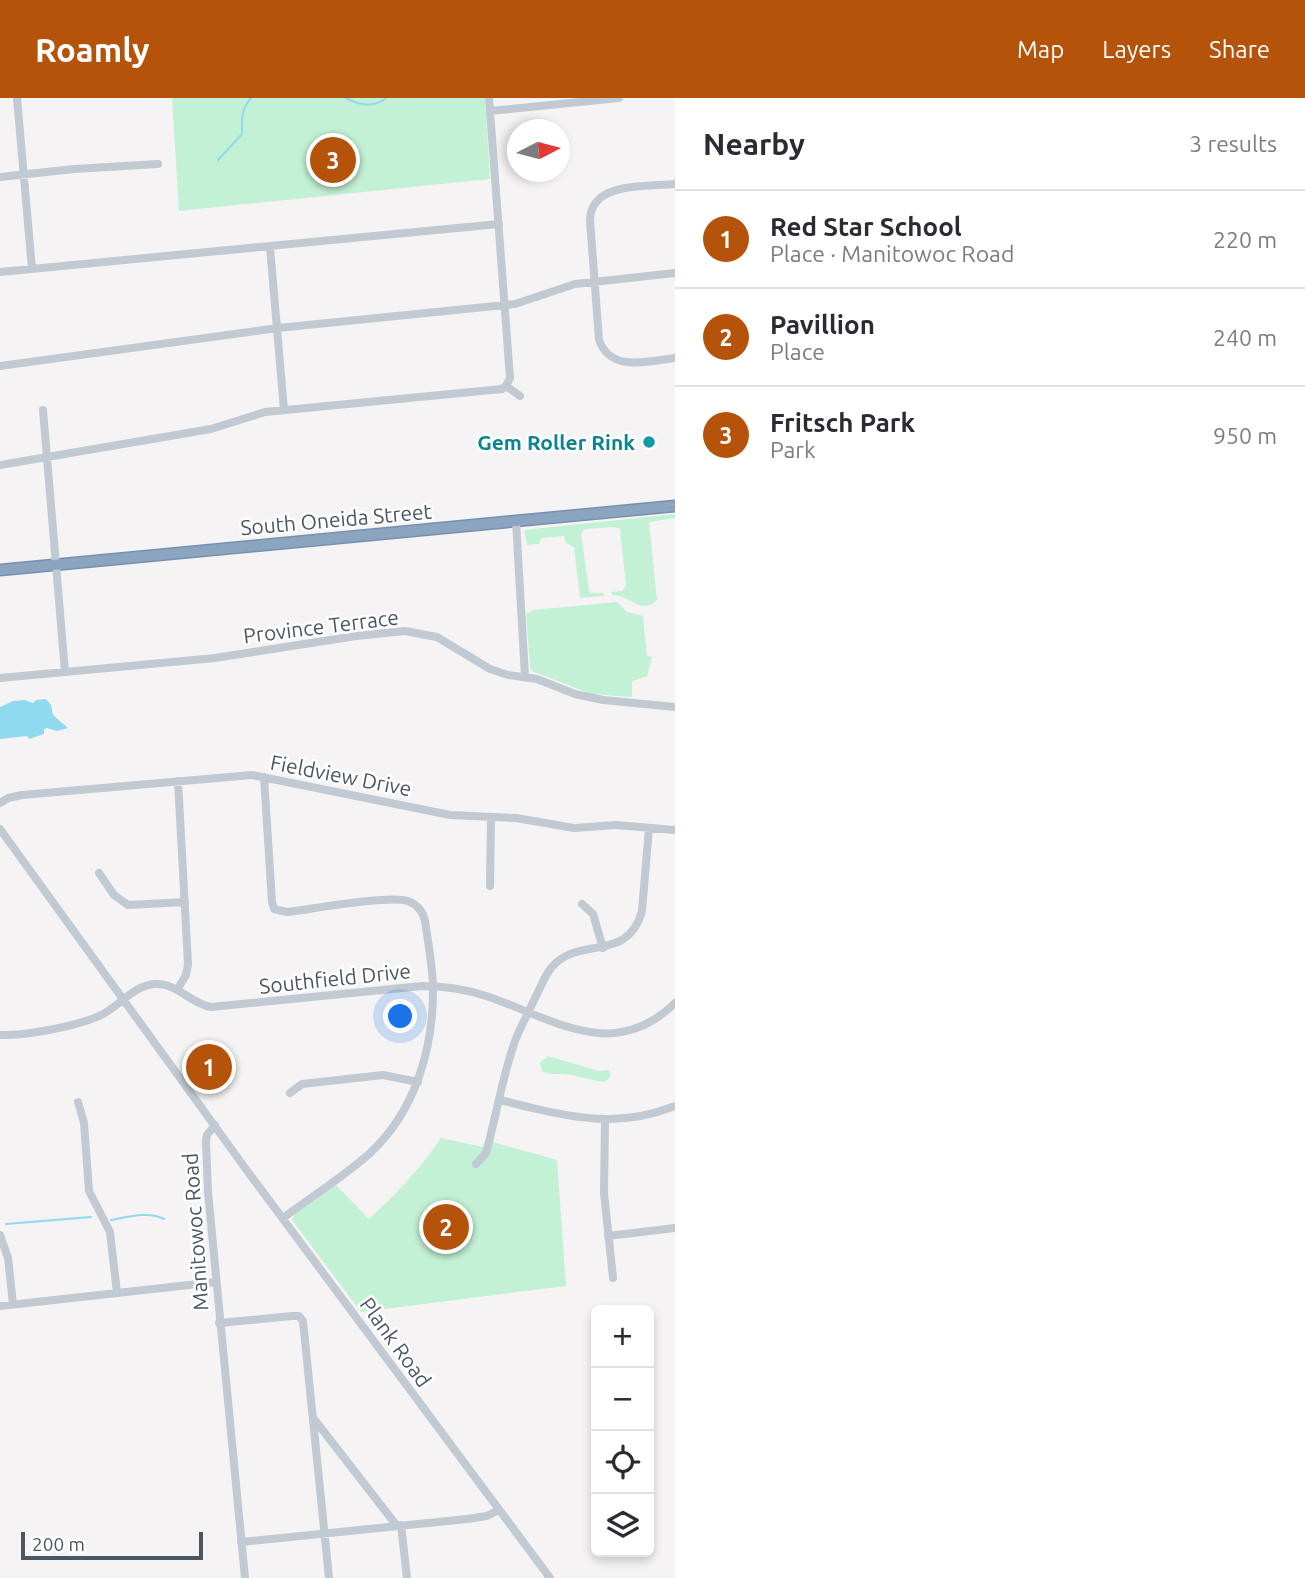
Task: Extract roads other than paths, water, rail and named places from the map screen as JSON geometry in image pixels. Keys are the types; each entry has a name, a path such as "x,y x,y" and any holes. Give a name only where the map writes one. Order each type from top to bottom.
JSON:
{"highway":[{"name":"South Oneida Street","path":"0,570 675,506"}],"street":[{"path":"17,98 32,269"},
{"path":"0,465 211,429 251,415 502,389 506,386 510,378 489,98"},
{"path":"490,111 619,98"},
{"path":"0,177 158,164"},
{"path":"675,184 613,191 596,199 591,208 590,220 599,340 608,355 628,363 675,358"},
{"path":"0,272 499,224"},
{"path":"270,247 284,410"},
{"path":"0,366 278,328 504,305 522,302 575,284 675,273"},
{"path":"506,386 520,396"},
{"path":"43,410 65,671"},
{"path":"516,521 526,676"},
{"name":"Province Terrace","path":"0,678 215,658 405,631 437,637 490,669 508,675 526,676 593,699 675,707"},
{"name":"Fieldview Drive","path":"0,803 22,795 245,775 450,815 527,819 575,828 611,825 675,830"},
{"path":"264,777 274,909 287,912 395,900 415,904 424,914 433,986 427,1050 418,1082 399,1118 375,1148 357,1164 283,1218"},
{"path":"177,990 188,970 178,781"},
{"path":"490,886 491,817"},
{"path":"476,1164 486,1153 513,1046 547,973 559,959 578,950 603,948 618,943 640,917 649,828"},
{"name":"Manitowoc Road","path":"0,829 215,1125 207,1135 206,1148 219,1324 245,1578"},
{"path":"99,873 114,895 128,905 185,902"},
{"path":"582,904 593,914 603,948"},
{"name":"Southfield Drive","path":"0,1035 88,1020 100,1016 142,987 156,984 177,990 198,1003 211,1007 433,986 476,993 594,1034 633,1030 651,1021 675,1003"},
{"path":"290,1093 302,1084 383,1075 418,1082"},
{"path":"500,1100 564,1115 605,1120 638,1117 675,1106"},
{"path":"78,1102 85,1123 89,1191 110,1232 117,1293"},
{"path":"605,1120 604,1193 613,1278"},
{"name":"Plank Road","path":"215,1125 551,1578"},
{"path":"608,1236 675,1228"},
{"path":"0,1235 9,1258 13,1304"},
{"path":"0,1306 216,1282"},
{"path":"219,1324 292,1316 301,1318 305,1330 329,1578"},
{"path":"314,1419 399,1525 407,1578"},
{"path":"241,1542 482,1517 499,1510"}],"water":[{"path":"46,699 51,705 53,715 68,728 57,731 47,728 44,729 44,734 29,739 27,736 0,739 0,707 13,701 25,700 33,703"}],"waterway":[{"path":"218,160 242,134 244,110 251,98"},
{"path":"346,98 366,104 377,103 386,98"},
{"path":"111,1220 145,1215 164,1219"},
{"path":"6,1224 91,1217"}],"place":[{"name":"Fritsch Park","path":"333,160"},
{"name":"Gem Roller Rink","path":"649,442"},
{"name":"Red Star School","path":"209,1067"},
{"name":"Pavillion","path":"446,1227"}]}
